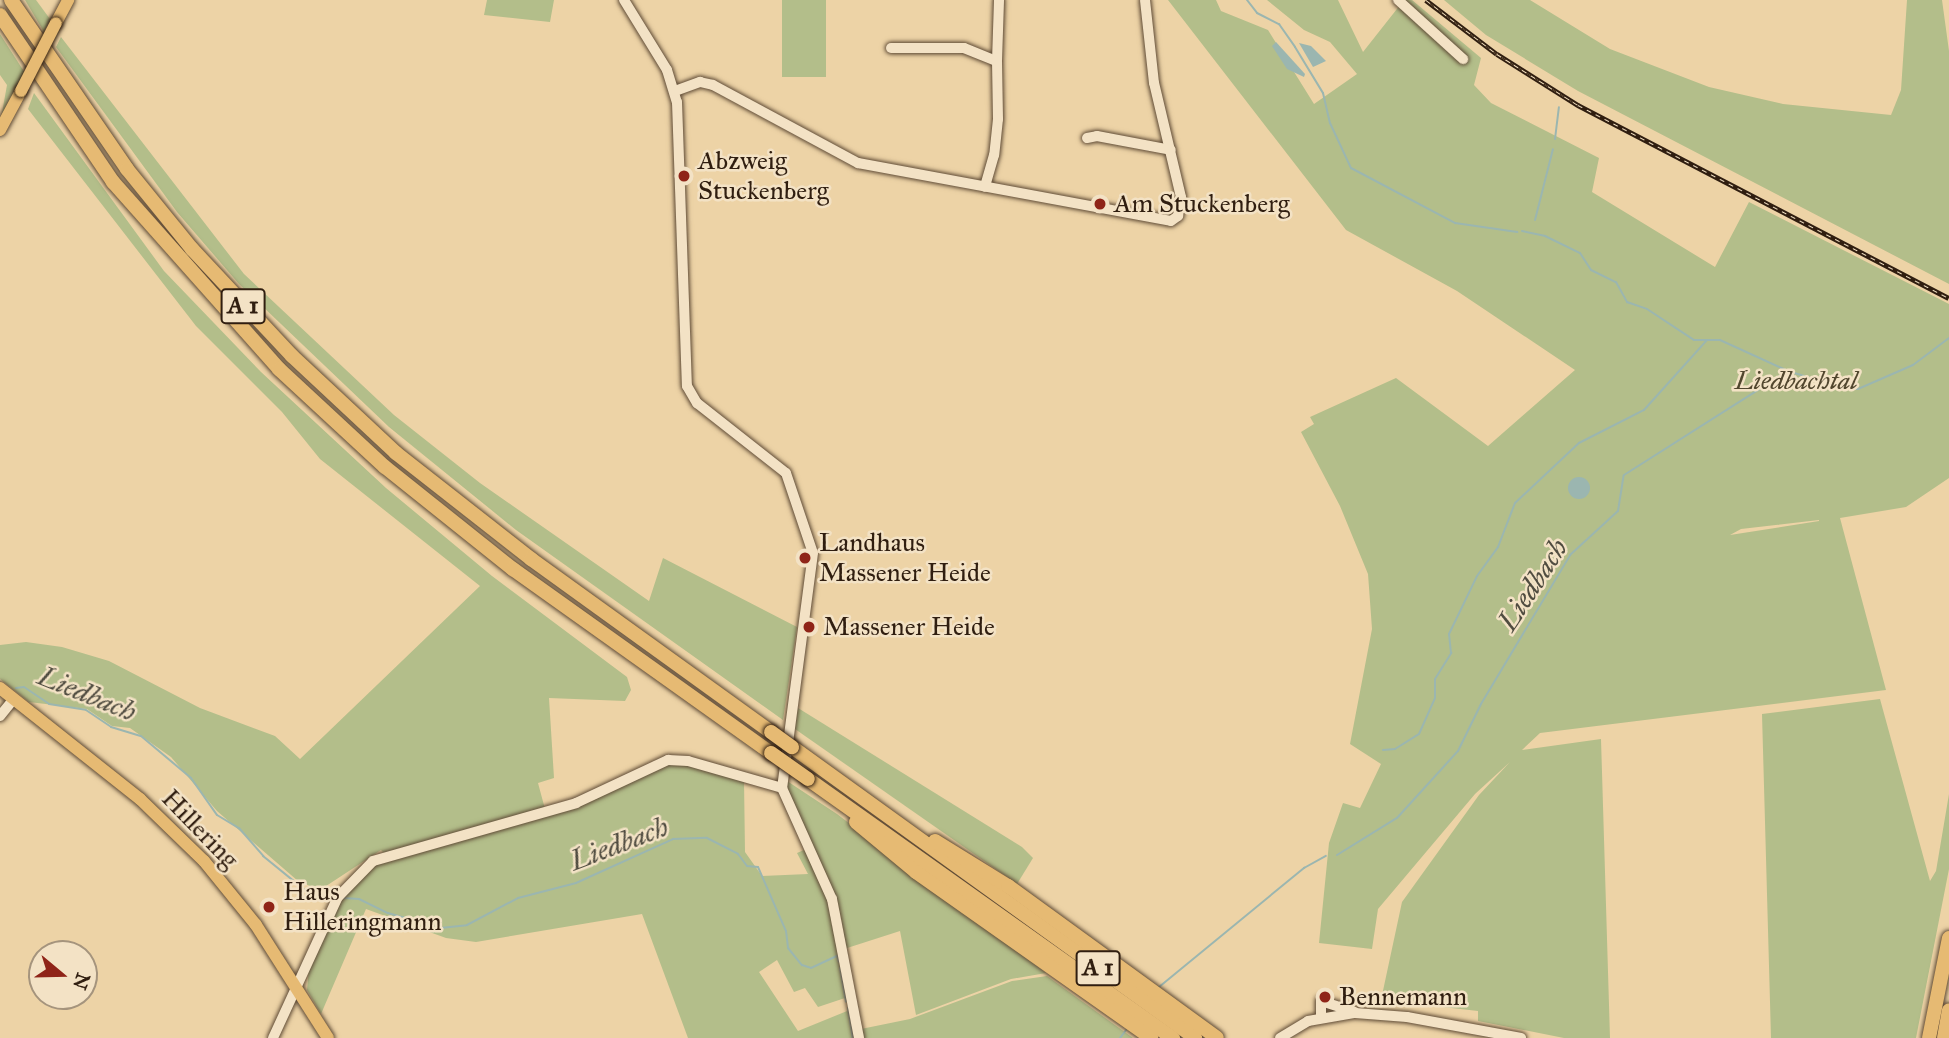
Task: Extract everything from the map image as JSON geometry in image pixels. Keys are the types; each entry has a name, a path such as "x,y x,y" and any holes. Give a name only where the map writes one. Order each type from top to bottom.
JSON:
{"highway":[{"name":"A 1","path":"11,0 127,169 192,248 292,356 396,453 521,551 881,812 1173,1038"},
{"name":"A 1","path":"0,15 113,182 279,369 384,467 513,569 808,779 896,856 996,903 1195,1038"},
{"path":"996,903 1151,1038"},
{"path":"996,903 1217,1038"},
{"path":"1944,1038 1942,1008 1949,938"},
{"path":"1927,1038 1942,1008"}],"main road":[{"path":"0,130 68,0"},
{"name":"Hillering","path":"0,688 185,841 250,918 328,1038"}],"street":[{"path":"624,0 675,91 687,386 697,403 786,473 814,561 782,789 832,900 859,1038"},
{"path":"985,187 995,155 999,0"},
{"path":"675,91 706,83 848,160 1171,221 1181,206 1171,150 1154,83 1145,0"},
{"path":"1398,0 1463,59"},
{"path":"891,48 964,48 997,61"},
{"path":"1087,138 1097,136 1171,150"},
{"path":"0,716 14,699"},
{"path":"273,1038 343,889 373,861 576,803 668,760 688,761 782,789"},
{"path":"1321,1017 1321,1001 1350,1007 1355,1013"},
{"path":"1280,1038 1321,1017 1355,1013 1407,1017 1521,1038"}],"green space":[{"path":"25,0 36,0 50,19 44,32"},
{"path":"487,0 554,0 550,22 484,15"},
{"path":"782,0 826,0 826,77 782,77"},
{"name":"Liedbachtal","path":"1168,0 1216,0 1221,11 1268,30 1314,104 1357,74 1330,42 1304,30 1267,0 1338,0 1363,52 1404,0 1412,0 1481,58 1474,85 1491,103 1599,158 1592,192 1715,267 1749,202 1949,304 1949,478 1906,507 1840,518 1886,690 1540,733 1522,750 1601,739 1610,1038 1564,1038 1478,1021 1478,1011 1381,1000 1402,902 1479,795 1510,762 1475,794 1378,909 1372,949 1319,943 1329,843 1343,803 1360,808 1381,764 1350,744 1372,629 1368,574 1340,506 1301,432 1314,424 1310,417 1396,378 1488,446 1575,370 1457,291 1346,230","holes":["1819,521 1730,535 1741,529"]},
{"path":"1444,0 1530,0 1610,49 1709,87 1783,104 1891,115 1901,90 1907,0 1942,0 1949,51 1949,284 1578,91 1486,35"},
{"path":"0,34 25,73 0,124 7,85 0,75"},
{"path":"61,37 244,274 394,415 480,483 649,601 663,558 797,627 783,720 516,530 389,427 239,284 177,212 56,47"},
{"path":"34,93 164,271 261,372 386,488 492,576 627,677 631,690 625,701 549,698 554,778 538,783 545,809 385,854 381,850 320,890 298,881 217,811 171,757 130,728 112,726 87,709 29,702 0,679 0,645 26,642 62,647 109,661 200,708 275,736 300,759 480,586 320,459 282,412 196,326 28,109"},
{"path":"1880,699 1930,881 1936,871 1949,794 1949,869 1916,1038 1771,1038 1762,714"},
{"path":"798,708 1022,847 1033,858 1017,884 795,729"},
{"path":"678,762 744,780 745,852 762,876 808,874 797,853 804,850 826,887 851,996 818,1007 805,988 794,992 777,960 759,972 798,1031 852,1009 856,1038 688,1038 642,914 476,942 446,938 366,909 321,1014 307,990 309,968 338,897 363,867 549,811 654,766"},
{"path":"784,779 837,814 1046,973 1011,979 916,1015 900,931 844,949 834,900 791,811"},
{"path":"1047,976 1133,1038 862,1038 861,1029 910,1019 1012,981"}],"water":[{"path":"1276,42 1305,74 1304,77 1287,69 1272,46"},
{"path":"1299,43 1311,46 1326,61 1313,67"},
{"path":"1579,477 1587,480 1590,488 1587,496 1579,499 1571,496 1568,488 1571,480"}],"waterway":[{"path":"1247,0 1257,13 1279,24 1295,47 1323,93 1330,123 1351,168 1455,223 1517,232"},
{"path":"1555,139 1559,107"},
{"path":"1535,220 1553,149"},
{"path":"1522,231 1545,236 1580,253 1591,270 1616,282 1627,302 1647,309 1694,340 1720,340 1788,371 1843,388 1858,389 1913,365 1949,338"},
{"path":"1383,750 1395,749 1419,734 1435,698 1435,679 1451,653 1449,634 1477,576 1498,547 1515,503 1579,443 1644,410 1707,340"},
{"name":"Liedbach","path":"1337,855 1397,818 1458,751 1481,704 1570,555 1618,511 1624,475 1788,371"},
{"name":"Liedbach","path":"16,688 24,687 49,704 86,710 111,727 141,736 191,778 217,815 239,828 263,856 311,895 332,897"},
{"name":"Liedbach","path":"344,898 359,899 388,913 440,928 467,925 518,898 576,883 673,839 707,838 738,854 747,866 758,867 786,931 788,948 802,965 811,968 837,956 839,962"},
{"name":"Liedbach","path":"1159,987 1304,868 1326,856"},
{"name":"Liedbach","path":"840,968 846,1001"},
{"name":"Liedbach","path":"848,1008 853,1038"},
{"name":"Liedbach","path":"1120,1038 1126,1030"}],"railway":[{"path":"1426,0 1497,54 1578,105 1949,298"}],"place":[{"name":"Abzweig Stuckenberg","path":"684,176"},
{"name":"Am Stuckenberg","path":"1100,204"},
{"name":"Landhaus Massener Heide","path":"805,558"},
{"name":"Massener Heide","path":"809,627"},
{"name":"Haus Hilleringmann","path":"269,907"},
{"name":"Bennemann","path":"1325,997"}]}
